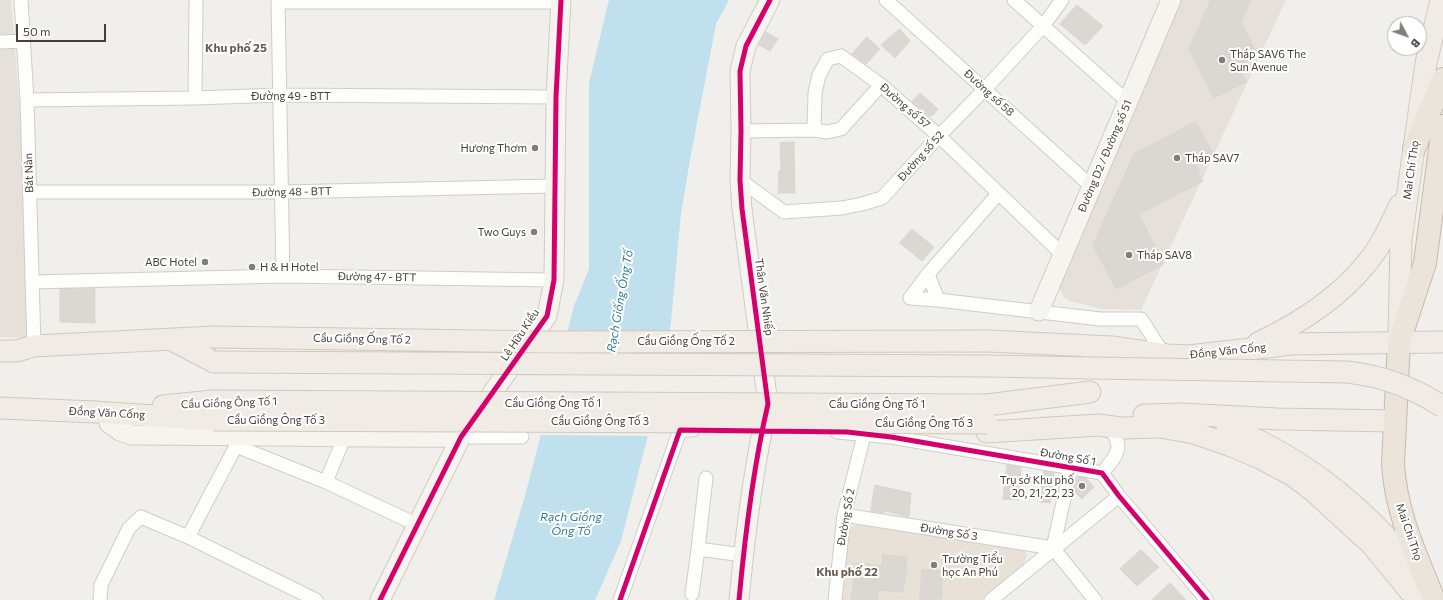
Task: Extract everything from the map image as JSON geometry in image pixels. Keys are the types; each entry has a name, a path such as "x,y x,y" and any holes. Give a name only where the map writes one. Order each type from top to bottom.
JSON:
{"highway":[{"path":"1414,148 1443,79"},
{"name":"Mai Chí Thọ","path":"1428,599 1397,498 1393,464 1399,342 1425,263 1443,126"}],"main road":[{"name":"Mai Chí Thọ","path":"1399,342 1401,240 1426,63 1441,0"},
{"path":"1245,349 1290,326 1344,288 1367,264 1380,244 1408,189"},
{"path":"0,337 23,338 34,346"},
{"name":"Cầu Giồng Ống Tố 2","path":"171,339 214,337 548,342 989,341"},
{"path":"0,351 17,351 34,346 171,339 214,362 988,366 1347,372 1359,373 1398,383 1420,393 1443,408"},
{"name":"Đồng Văn Cống","path":"989,341 1112,347 1158,354 1189,356 1292,344 1443,342"},
{"path":"987,420 1089,392"},
{"name":"Đồng Văn Cống","path":"0,408 102,417"},
{"path":"1181,414 1258,441 1293,460 1335,489 1386,536 1411,565 1428,599"},
{"path":"987,420 1181,414 1278,419 1395,421"},
{"name":"Đồng Văn Cống","path":"0,420 213,416"},
{"name":"Cầu Giồng Ông Tố 3","path":"213,416 987,420"},
{"path":"987,420 1114,427 1160,427 1194,433 1235,447 1292,474 1313,491 1372,545 1428,599"}],"street":[{"name":"Bát Nàn","path":"21,0 26,100 34,346"},
{"path":"195,98 196,0"},
{"name":"Thân Văn Nhiếp","path":"739,600 743,555 762,432 768,404 742,209 740,180 740,71 746,46 770,0"},
{"name":"Đường số 58","path":"886,0 1092,187"},
{"path":"1014,0 1128,102"},
{"name":"Đường số 52","path":"740,180 784,212 842,208 882,198 938,136 985,89 1043,26 1062,0"},
{"name":"Đường D2 / Đường số 51","path":"1039,311 1171,0"},
{"path":"283,276 278,1 561,1"},
{"name":"Lê Hữu Kiều","path":"380,600 461,437 547,316 554,280 556,98 561,1"},
{"path":"0,42 23,41"},
{"name":"Đường số 57","path":"814,130 815,93 819,75 828,60 841,56 882,85 1063,255"},
{"path":"741,131 814,130 827,132 841,129 882,85"},
{"name":"Đường 49 - BTT","path":"26,100 195,98 280,95 556,98"},
{"name":"Đường 48 - BTT","path":"29,192 281,192 554,186"},
{"path":"998,194 928,274 910,298 1039,311 1100,319 1141,319 1159,347 1158,354"},
{"path":"928,274 938,300"},
{"name":"Đường 47 - BTT","path":"32,282 283,276 554,280"},
{"path":"102,417 120,431 131,435 237,440 522,437"},
{"path":"1102,473 1112,461 1118,450 1118,439 1114,427"},
{"name":"Đường Số 1","path":"620,600 680,430 846,432 891,437 1102,473 1119,496 1207,600"},
{"name":"Đường Số 2","path":"835,600 844,516 864,435"},
{"path":"326,482 344,438"},
{"path":"237,440 418,525"},
{"path":"188,537 237,440"},
{"path":"1053,548 1071,467"},
{"path":"692,594 706,478"},
{"path":"991,600 1053,548 1119,496"},
{"name":"Đường Số 3","path":"844,516 1053,548"},
{"path":"100,600 102,586 129,528 141,518 188,537 316,600"},
{"path":"1053,548 1095,600"},
{"path":"698,549 743,555"}],"shaded area":[{"path":"0,0 11,0 38,338 0,337"},
{"path":"1178,0 1286,0 1141,310 1102,309 1069,301 1063,296 1059,286"},
{"name":"Trường Tiểu học An Phú","path":"859,524 1024,549 1027,555 1021,568 982,600 840,600 847,531 853,525"}],"water":[{"name":"Rạch Giồng Ông Tố","path":"609,0 729,0 716,24 691,154 681,213 671,322 663,376 621,541 595,600 494,600 525,496 574,306 589,269 589,83"}],"pier":[{"path":"566,331 672,331 665,377 649,436 539,435"}],"building":[{"name":"Tháp SAV6 The Sun Avenue","path":"1211,0 1251,0 1241,22 1258,56 1239,65 1246,82 1214,98 1189,49"},
{"path":"1077,5 1103,26 1085,45 1060,24"},
{"path":"900,29 910,41 895,58 881,45"},
{"path":"766,32 778,39 770,51 759,45"},
{"path":"867,37 880,49 866,64 852,54"},
{"path":"920,93 938,109 932,116 929,116 912,102"},
{"path":"1196,122 1213,154 1196,162 1199,169 1197,170 1203,181 1139,214 1164,264 1116,289 1093,245 1134,154"},
{"path":"794,142 795,193 778,193 779,170 781,170 780,143"},
{"path":"912,229 934,247 922,261 900,243"},
{"path":"95,288 95,323 60,322 60,289"},
{"path":"1007,465 1021,467 1018,500 1003,499"},
{"path":"1044,471 1054,473 1050,503 1040,502"},
{"name":"Trụ sở Khu phố 20, 21, 22, 23","path":"1078,477 1086,478 1094,487 1082,499 1074,491"},
{"path":"875,485 911,493 909,517 884,511 884,513 871,511"},
{"path":"1141,550 1159,567 1137,586 1120,569"},
{"path":"883,555 907,557 907,568 903,592 878,590 877,600 851,600 856,563 882,566"},
{"path":"922,569 943,571 941,599 920,599"},
{"path":"1170,583 1186,600 1152,600"}],"cycle path":[{"path":"380,600 461,437 547,316 554,280 556,97 561,0"},
{"path":"739,600 750,502 768,404 742,209 740,180 740,71 746,46 770,0"},
{"path":"620,600 680,430 847,432 891,437 1102,473 1119,496 1207,600"}],"place":[{"name":"Tháp SAV6 The Sun Avenue","path":"1222,60"},
{"name":"Hương Thơm","path":"535,148"},
{"name":"Tháp SAV7","path":"1177,158"},
{"name":"Two Guys","path":"534,232"},
{"name":"Tháp SAV8","path":"1129,255"},
{"name":"ABC Hotel","path":"205,262"},
{"name":"H & H Hotel","path":"252,267"},
{"name":"Trụ sở Khu phố 20, 21, 22, 23","path":"1082,486"},
{"name":"Trường Tiểu học An Phú","path":"934,565"}],"district":[{"name":"Khu phố 25","path":"236,48"},
{"name":"Khu phố 22","path":"847,572"}],"water label":[{"name":"Rạch Giống Ống Tố","path":"620,301"}]}
